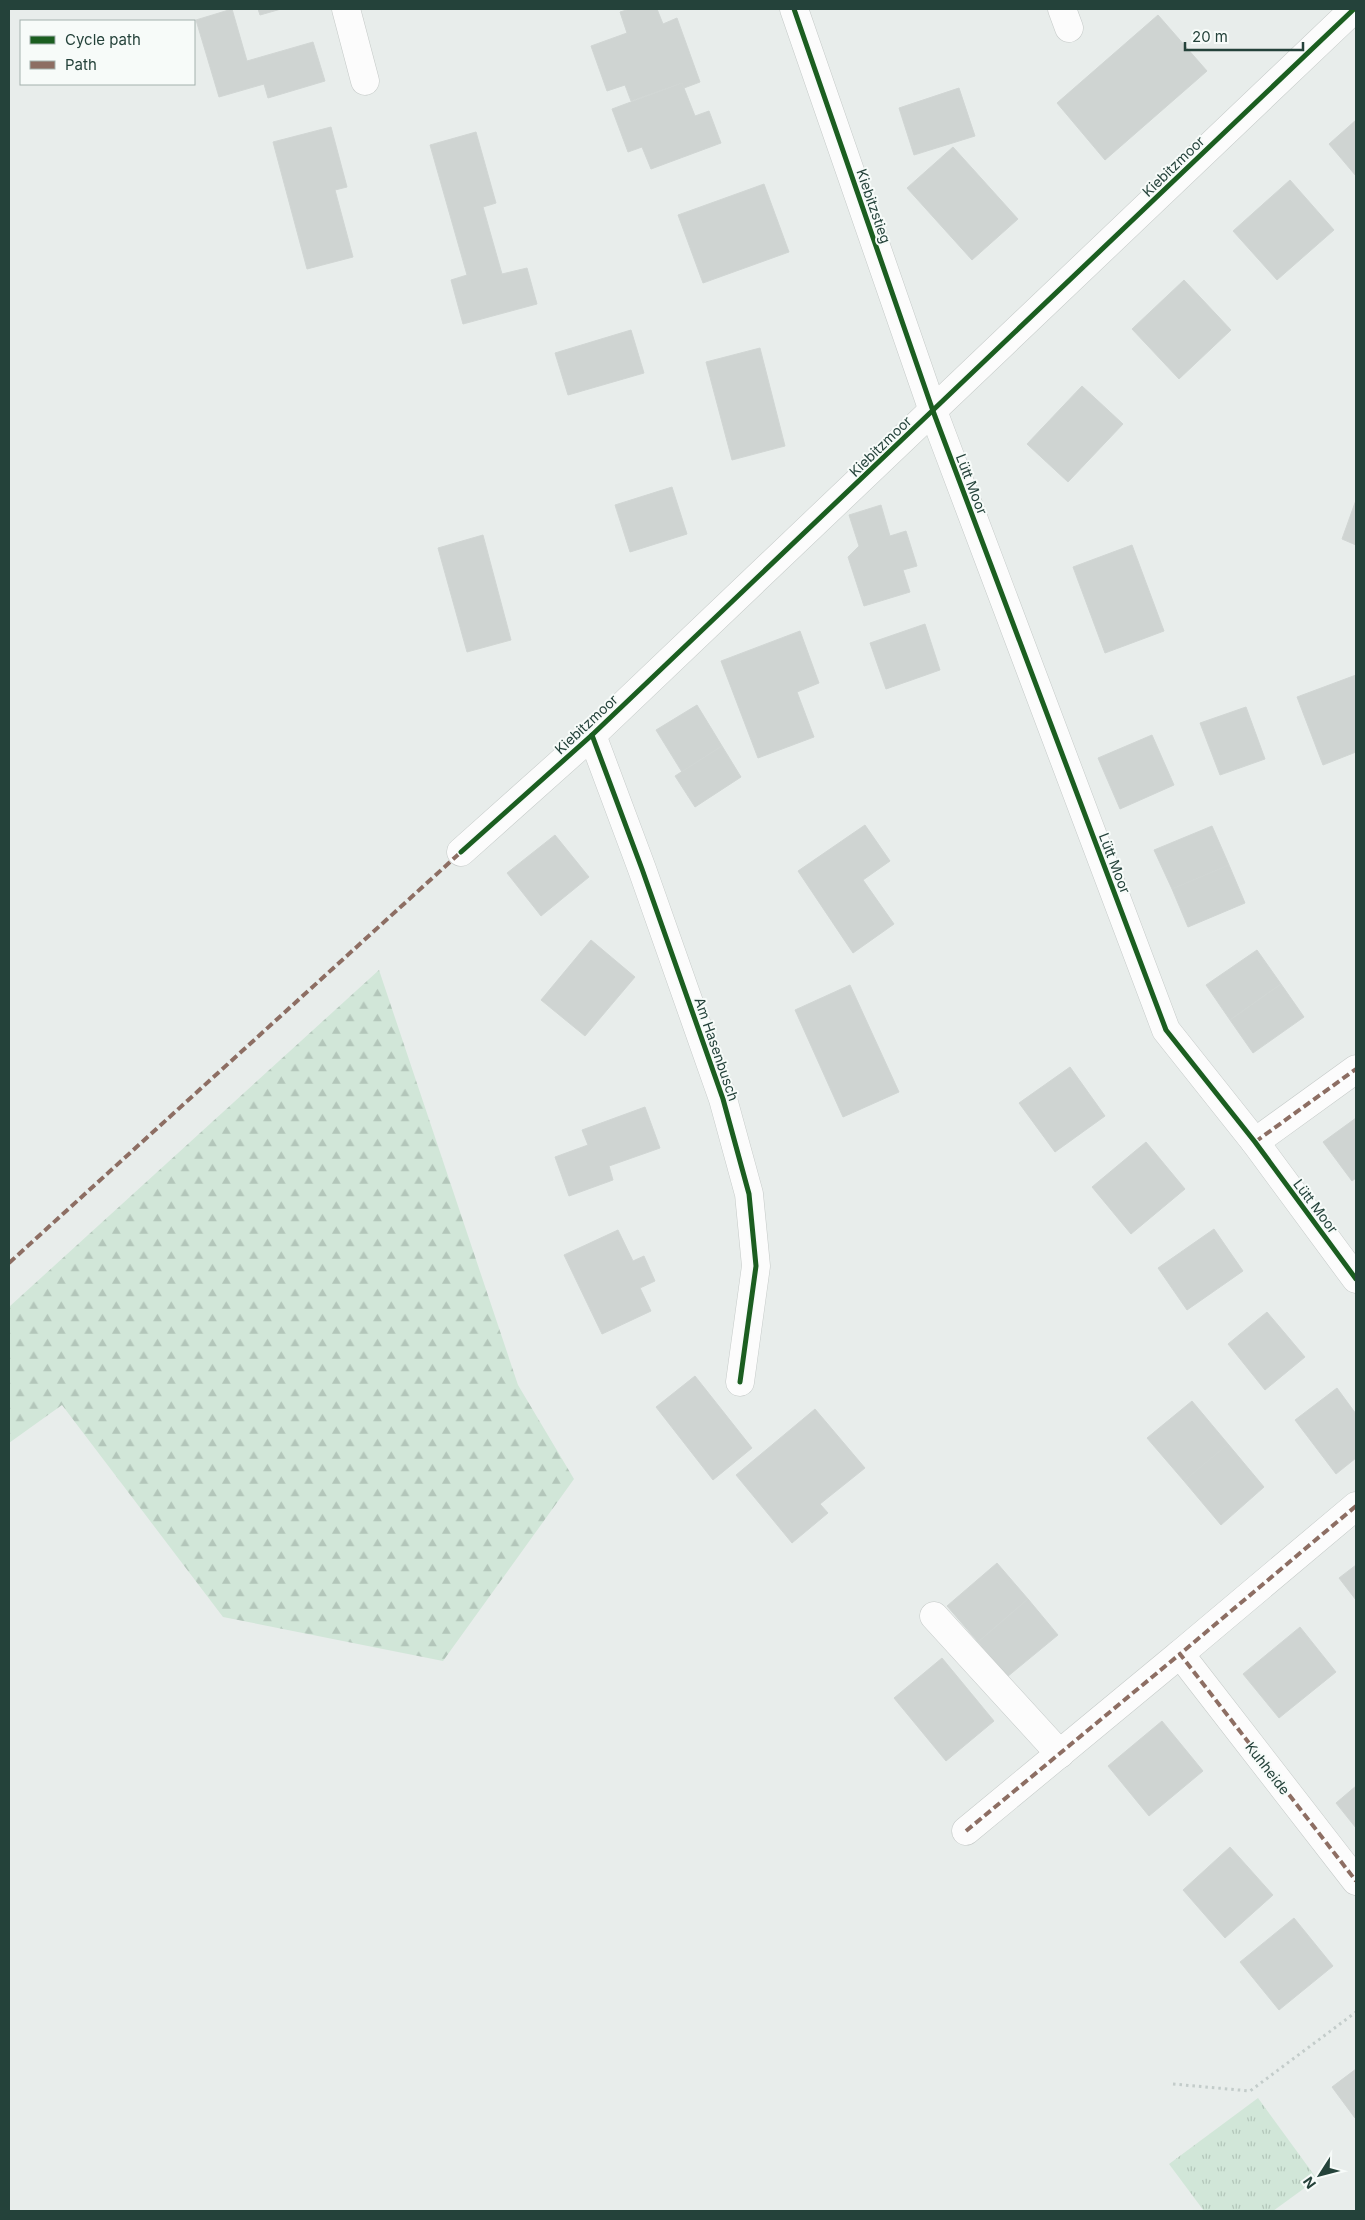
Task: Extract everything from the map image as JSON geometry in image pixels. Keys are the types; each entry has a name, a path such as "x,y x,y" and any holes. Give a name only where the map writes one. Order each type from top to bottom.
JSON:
{"street":[{"path":"346,9 365,81"},
{"name":"Kiebitzstieg","path":"794,9 933,411"},
{"name":"Kiebitzmoor","path":"461,852 592,735 1354,9"},
{"name":"Lütt Moor","path":"933,411 1166,1030 1255,1142 1356,1279"},
{"name":"Am Hasenbusch","path":"592,735 642,869 723,1099 749,1194 756,1266 740,1382"},
{"path":"1255,1142 1356,1069"},
{"path":"966,1831 1356,1506"},
{"path":"934,1616 1060,1754"},
{"name":"Kuhheide","path":"1180,1654 1356,1882"}],"path":[{"path":"1173,2084 1250,2091 1356,2012"}],"green space":[{"path":"379,970 518,1385 574,1479 443,1661 223,1617 62,1405 9,1443 9,1307"},
{"path":"1258,2098 1317,2179 1273,2211 1204,2211 1169,2164"}],"building":[{"path":"232,9 247,61 313,42 325,81 268,98 264,84 219,97 196,20"},
{"path":"258,9 281,9 260,15"},
{"path":"630,9 657,9 663,24 677,18 700,82 684,88 682,83 631,101 625,85 607,91 591,46 627,33 620,12"},
{"path":"1158,15 1207,71 1105,160 1057,103"},
{"path":"682,83 695,116 709,111 721,143 651,169 642,147 628,152 612,109"},
{"path":"959,88 975,136 914,155 899,108"},
{"path":"1356,120 1356,176 1329,144"},
{"path":"331,127 347,187 335,190 353,257 307,269 273,142"},
{"path":"476,132 496,203 483,207 502,274 527,268 537,304 463,324 451,280 467,275 430,145"},
{"path":"953,147 1018,219 972,260 907,188"},
{"path":"1290,180 1334,230 1277,280 1233,231"},
{"path":"764,184 789,252 703,283 678,215"},
{"path":"1184,280 1231,330 1179,379 1132,329"},
{"path":"631,330 644,373 568,395 555,353"},
{"path":"760,348 785,446 732,460 706,362"},
{"path":"1082,386 1123,424 1068,482 1027,444"},
{"path":"672,487 687,534 630,552 615,505"},
{"path":"1356,500 1356,545 1342,539"},
{"path":"881,505 890,536 906,531 917,566 903,570 910,592 864,606 848,557 859,546 849,515"},
{"path":"483,535 511,640 467,652 438,548"},
{"path":"1132,545 1164,631 1105,653 1073,567"},
{"path":"925,624 940,670 886,689 870,643"},
{"path":"800,631 819,683 797,692 814,737 758,758 721,661"},
{"path":"1356,675 1356,752 1323,765 1297,697"},
{"path":"697,705 722,746 682,772 656,730"},
{"path":"1246,707 1265,759 1220,775 1200,723"},
{"path":"1152,735 1174,785 1120,809 1098,758"},
{"path":"722,746 741,777 695,807 675,776"},
{"path":"865,825 890,861 863,880 894,924 853,953 798,871"},
{"path":"1212,826 1229,865 1172,889 1154,850"},
{"path":"555,835 589,877 541,916 507,873"},
{"path":"1229,865 1245,903 1188,927 1172,889"},
{"path":"591,940 635,977 585,1036 541,1000"},
{"path":"1257,950 1281,984 1230,1020 1206,985"},
{"path":"1281,984 1304,1017 1253,1053 1230,1020"},
{"path":"850,985 899,1092 843,1117 795,1010"},
{"path":"1070,1067 1105,1116 1055,1152 1019,1103"},
{"path":"645,1107 660,1148 609,1166 613,1180 569,1196 555,1157 588,1145 582,1130"},
{"path":"1356,1118 1356,1178 1352,1181 1323,1142"},
{"path":"1146,1142 1185,1189 1131,1234 1092,1187"},
{"path":"1214,1229 1243,1271 1187,1310 1158,1268"},
{"path":"618,1230 633,1261 644,1256 655,1281 640,1288 651,1311 602,1334 564,1255"},
{"path":"1267,1312 1305,1357 1265,1390 1228,1344"},
{"path":"695,1376 752,1448 713,1480 656,1407"},
{"path":"1337,1388 1356,1414 1356,1458 1336,1474 1295,1420"},
{"path":"1192,1401 1228,1444 1184,1481 1147,1438"},
{"path":"815,1409 865,1468 820,1504 828,1513 792,1543 736,1475"},
{"path":"1228,1444 1264,1487 1221,1525 1184,1481"},
{"path":"997,1563 1028,1599 978,1642 947,1606"},
{"path":"1356,1565 1356,1600 1339,1578"},
{"path":"1028,1599 1058,1635 1007,1677 978,1642"},
{"path":"1300,1627 1336,1672 1279,1718 1243,1674"},
{"path":"942,1658 994,1721 946,1761 894,1698"},
{"path":"1162,1721 1203,1771 1149,1816 1108,1766"},
{"path":"1356,1786 1356,1828 1336,1803"},
{"path":"1230,1847 1273,1895 1225,1938 1183,1890"},
{"path":"1294,1918 1333,1966 1279,2010 1240,1962"},
{"path":"1356,2069 1356,2118 1355,2118 1332,2087"}],"marked path":[{"path":"9,1263 461,852"},
{"path":"1255,1142 1356,1069"},
{"path":"1356,1506 1180,1654 1356,1881"},
{"path":"966,1831 1180,1654"}],"cycle path":[{"path":"794,9 933,411 1166,1030 1255,1142 1356,1279"},
{"path":"461,852 592,735 1354,9"},
{"path":"592,735 642,869 723,1099 749,1194 756,1266 740,1382"}]}
